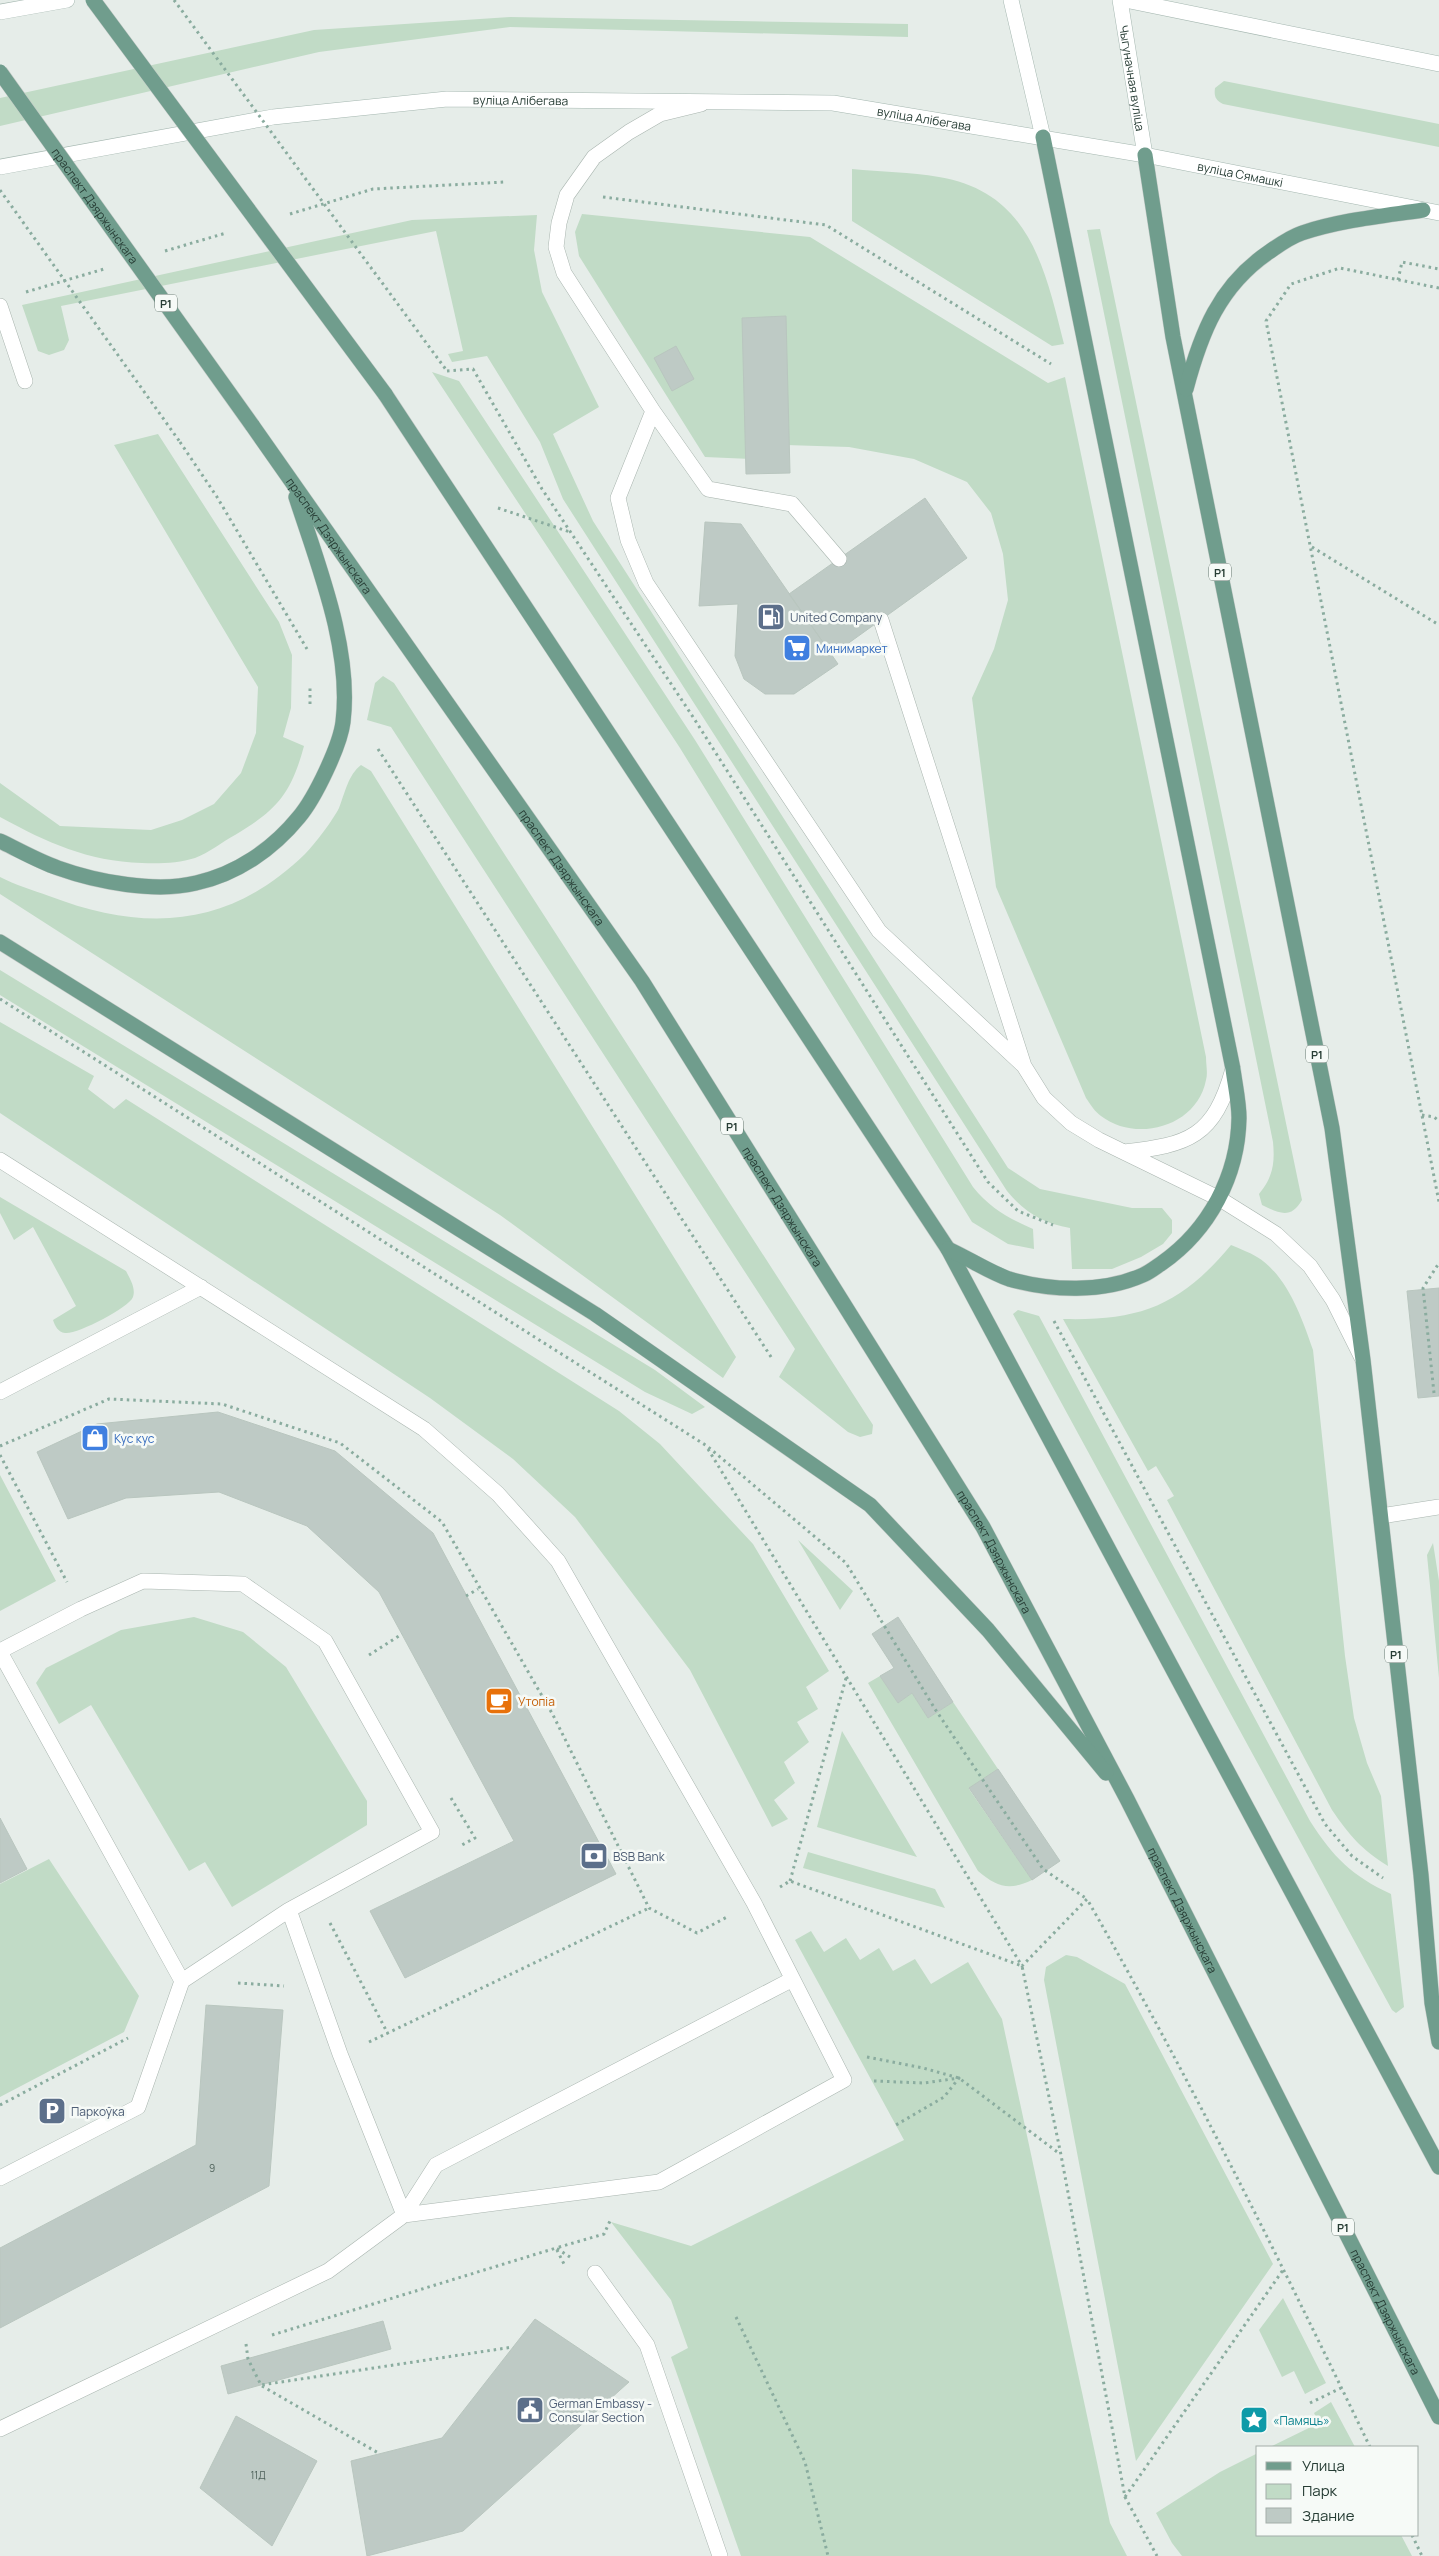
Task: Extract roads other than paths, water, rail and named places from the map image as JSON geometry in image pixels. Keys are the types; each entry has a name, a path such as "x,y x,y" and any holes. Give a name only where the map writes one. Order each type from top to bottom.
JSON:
{"main road":[{"path":"0,12 67,0"},
{"path":"93,0 385,394 948,1249 1439,2167"},
{"path":"948,1249 1008,1278 1054,1287 1104,1287 1144,1275 1180,1250 1200,1230 1220,1199 1234,1157 1239,1118 1233,1070 1043,137 1011,0"},
{"name":"Чыгуначная вуліца","path":"1120,0 1145,155"},
{"path":"1126,0 1439,64"},
{"name":"праспект Дзяржынскага","path":"0,72 252,425 642,981 983,1527 1127,1799 1439,2416"},
{"name":"вуліца Алібегава","path":"0,167 273,117 447,99 833,103 1043,137"},
{"path":"712,101 660,114 629,132 594,157 567,195 559,223 556,247 564,273 652,411 708,489 792,504 840,559"},
{"name":"вуліца Сямашкі","path":"1043,137 1145,155 1439,213"},
{"name":"Р1","path":"1145,155 1173,337 1332,1128 1363,1360 1421,1875 1432,2002 1439,2042"},
{"path":"1185,393 1203,331 1220,300 1252,263 1301,233 1361,219 1422,210"},
{"path":"0,306 25,381"},
{"path":"652,411 618,498 628,540 646,583 879,931 1024,1066"},
{"path":"0,841 58,868 112,881 150,886 196,884 242,866 282,838 311,803 343,722 343,673 332,608 291,482"},
{"path":"881,620 1024,1066 1044,1098 1071,1123 1124,1152 1220,1199 1276,1234 1310,1266 1333,1300 1363,1360"},
{"path":"0,942 594,1314 870,1505 988,1630 1127,1799"},
{"path":"1124,1152 1166,1147 1191,1138 1211,1119 1226,1096 1233,1070"},
{"path":"0,1160 424,1429 498,1494 558,1561 754,1903 791,1980 844,2080 659,2182 404,2215"},
{"path":"0,1392 201,1287"},
{"path":"1381,1516 1439,1507"},
{"path":"0,2178 138,2107 182,1982 289,1910 432,1832 325,1641 243,1584 143,1581 81,1609 0,1651 182,1982"},
{"path":"289,1910 340,2054 404,2215"},
{"path":"0,2429 328,2271 404,2215 436,2165 791,1980"},
{"path":"595,2273 647,2345 720,2556"}],"place":[{"name":"United Company","path":"771,617"},
{"name":"Минимаркет","path":"797,648"},
{"name":"Кус кус","path":"95,1438"},
{"name":"Утопiа","path":"499,1701"},
{"name":"BSB Bank","path":"594,1856"},
{"name":"Паркоўка","path":"52,2111"},
{"name":"German Embassy - Consular Section","path":"530,2410"},
{"name":"«Памяць»","path":"1254,2420"}]}
